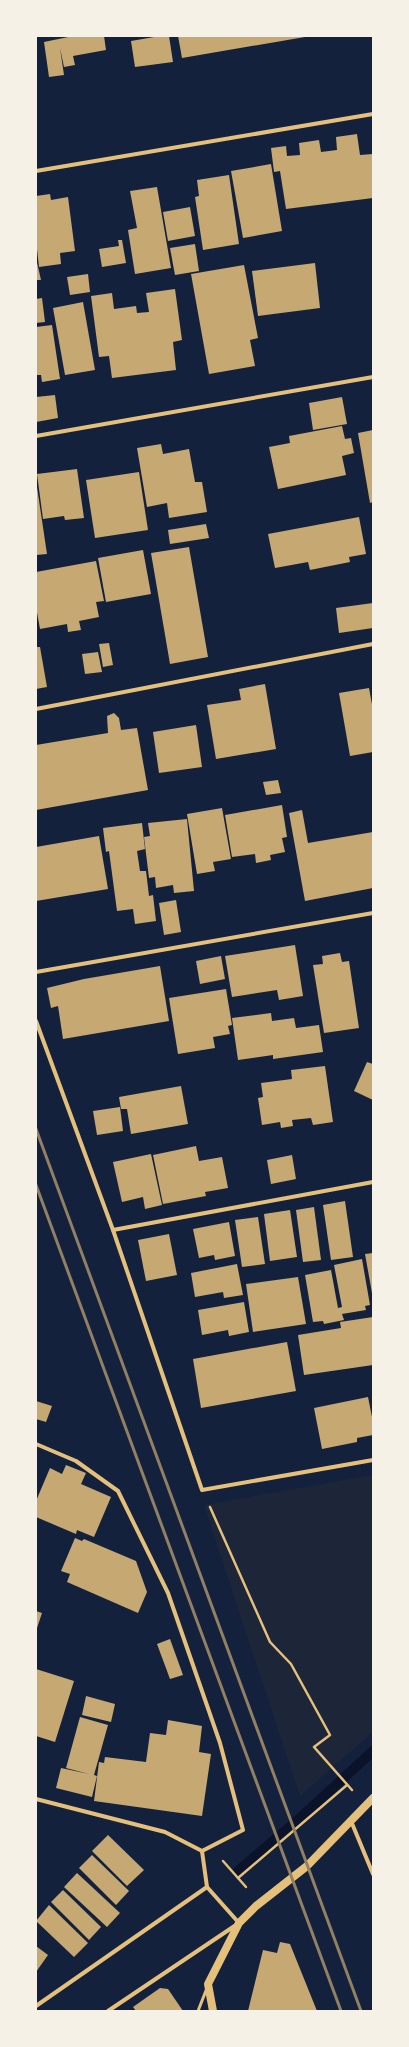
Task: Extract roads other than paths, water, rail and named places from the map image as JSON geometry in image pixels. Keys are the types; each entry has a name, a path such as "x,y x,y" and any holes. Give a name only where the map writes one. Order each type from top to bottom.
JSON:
{"main road":[{"path":"213,2011 208,1984 239,1923 260,1902 307,1866 373,1798"}],"street":[{"path":"36,171 373,114"},
{"path":"36,436 373,377"},
{"path":"36,709 373,644"},
{"path":"36,972 373,913"},
{"path":"36,1021 113,1230 202,1490 373,1460"},
{"path":"113,1230 373,1182"},
{"path":"36,1444 76,1461 118,1491 168,1594 220,1743 243,1830 202,1851"},
{"path":"36,1799 165,1832 202,1851"},
{"path":"351,1820 373,1874"},
{"path":"108,2011 239,1923 207,1887 202,1851"},
{"path":"36,2006 207,1887"}],"lane":[{"path":"198,2011 208,1984"}],"waterway":[{"path":"238,1871 300,1818 373,1751"}],"railway":[{"path":"36,1129 361,2011"},
{"path":"36,1185 341,2011"}]}
